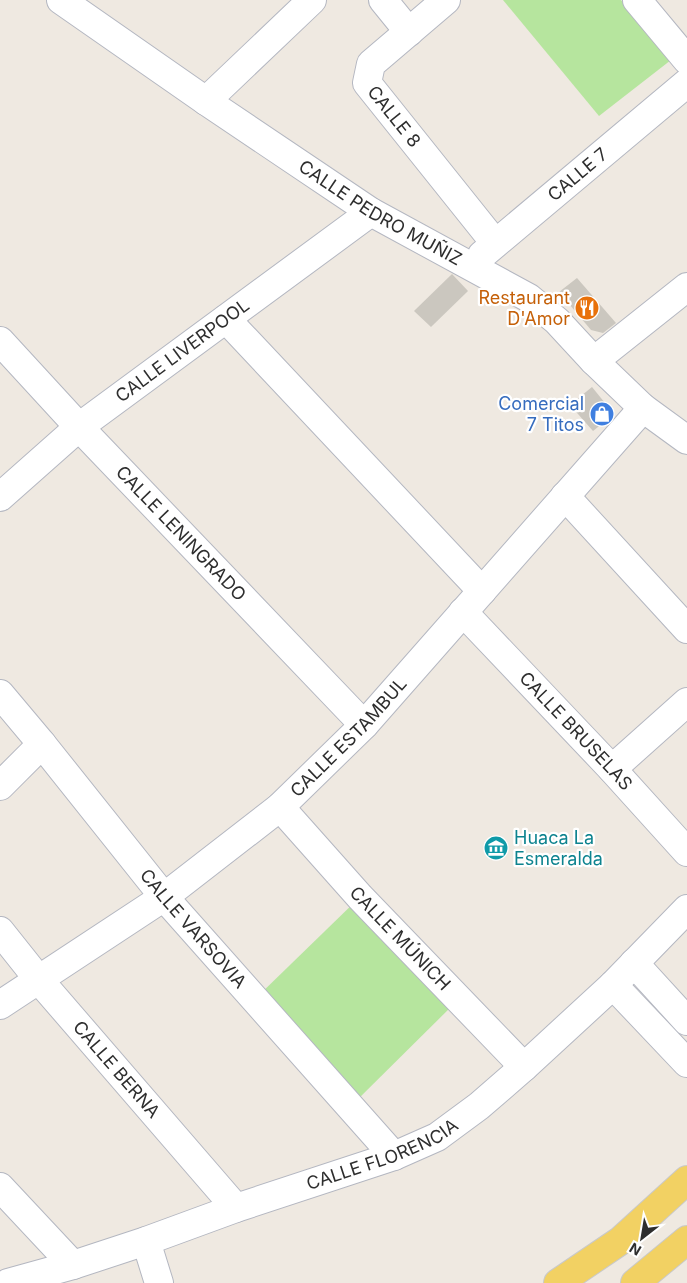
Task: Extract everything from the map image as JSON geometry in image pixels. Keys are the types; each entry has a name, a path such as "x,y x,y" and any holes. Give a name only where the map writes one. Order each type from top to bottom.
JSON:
{"main road":[{"path":"558,1283 620,1241 687,1180"},
{"path":"635,1283 687,1240"}],"street":[{"name":"CALLE PEDRO MUÑIZ","path":"61,0 206,101 371,212 529,298 557,321 594,361 643,408 687,440"},
{"path":"206,101 312,0"},
{"path":"383,0 409,32"},
{"name":"CALLE 8","path":"446,0 371,64 367,83 494,243"},
{"path":"637,0 687,60"},
{"name":"CALLE 7","path":"470,266 494,243 687,83"},
{"name":"CALLE LIVERPOOL","path":"0,497 79,428 371,212"},
{"path":"594,361 687,287"},
{"path":"226,319 482,591"},
{"name":"CALLE LENINGRADO","path":"0,341 79,428 364,725"},
{"name":"CALLE ESTAMBUL","path":"0,1005 164,897 280,807 364,725 643,408"},
{"path":"565,496 687,629"},
{"name":"CALLE BRUSELAS","path":"463,612 612,769 687,852"},
{"name":"CALLE VARSOVIA","path":"0,694 164,897 394,1156"},
{"path":"612,769 687,702"},
{"path":"0,786 42,744"},
{"name":"CALLE MÚNICH","path":"280,807 360,897 524,1066"},
{"name":"CALLE FLORENCIA","path":"8,1283 73,1265 146,1241 236,1208 394,1156 437,1137 479,1106 613,985 687,909"},
{"name":"CALLE BERNA","path":"0,931 39,980 236,1208"},
{"path":"634,963 687,1021"},
{"path":"613,985 687,1063"},
{"path":"0,1187 73,1265"},
{"path":"146,1241 159,1283"}],"green space":[{"path":"503,0 621,0 671,60 599,116"},
{"path":"360,897 459,999 350,1107 255,999"}],"building":[{"path":"452,274 468,291 431,327 414,311"},
{"name":"Restaurant D'Amor","path":"577,278 616,323 603,333 591,330 559,292"},
{"path":"592,387 614,414 593,431 570,405"}],"place":[{"name":"Restaurant D'Amor","path":"587,308"},
{"name":"Comercial 7 Titos","path":"602,414"},
{"name":"Huaca La Esmeralda","path":"496,848"}]}
